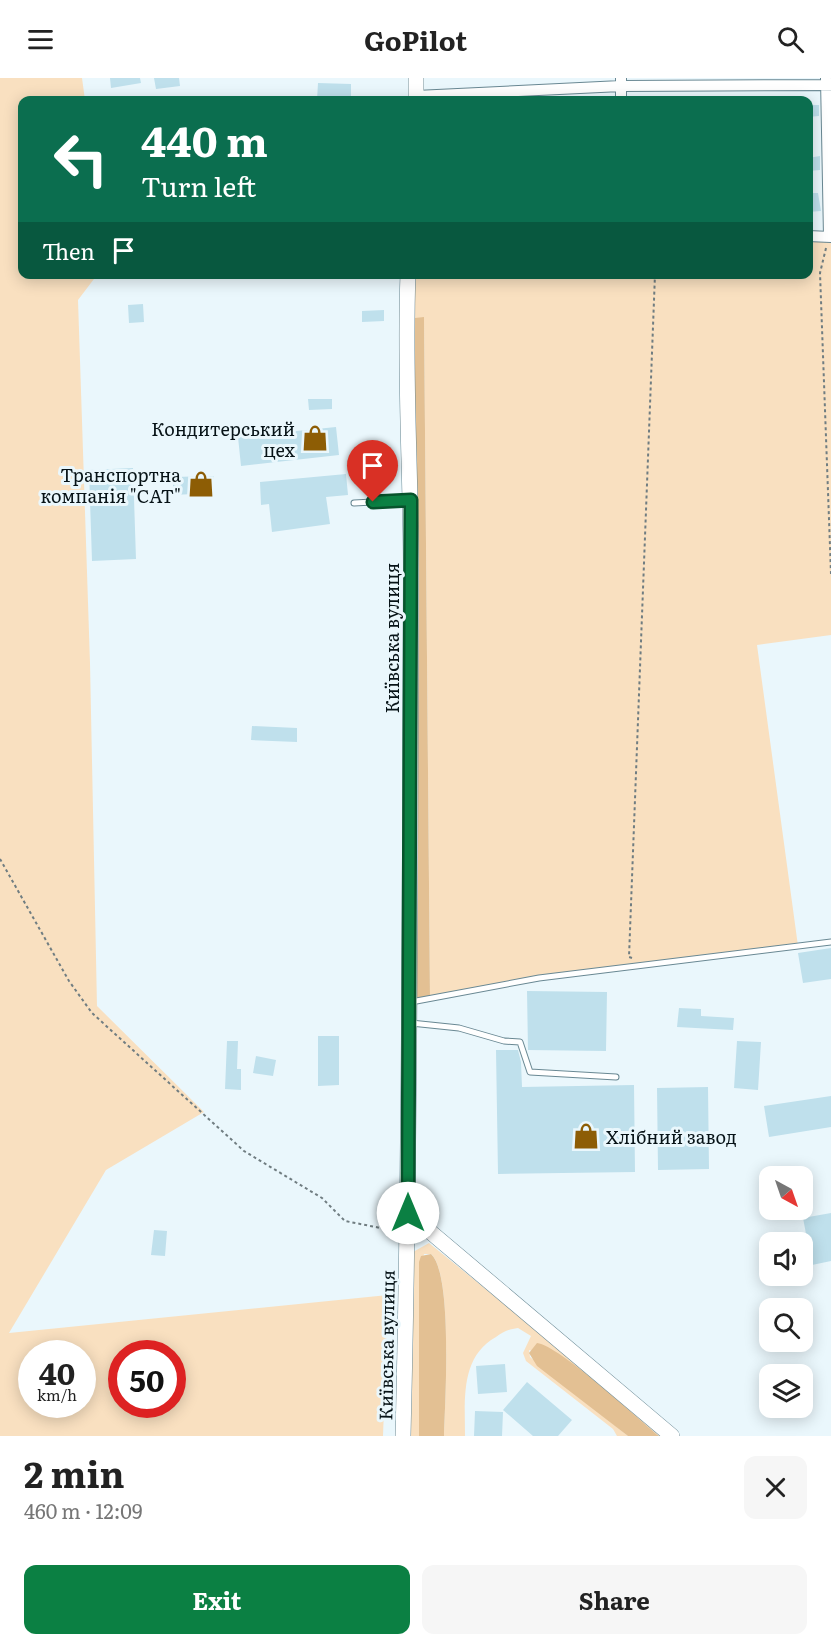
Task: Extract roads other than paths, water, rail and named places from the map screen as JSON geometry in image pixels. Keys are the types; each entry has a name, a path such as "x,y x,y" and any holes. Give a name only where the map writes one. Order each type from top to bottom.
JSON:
{"main road":[{"path":"416,78 416,96"},
{"name":"Київська вулиця","path":"403,1436 408,1232 409,1023 411,500 406,319 408,279"},
{"path":"408,1213 672,1436"}],"street":[{"path":"442,96 621,82 828,82 830,237 813,237"}],"lane":[{"path":"354,503 411,500"},
{"path":"409,1002 539,978 831,942"},
{"path":"409,1023 459,1028 504,1041 520,1042 530,1072 616,1077"}],"place":[{"name":"Кондитерський цех","path":"315,438"},
{"name":"Транспортна компанія \"САТ\"","path":"201,484"},
{"name":"Хлібний завод","path":"586,1136"}]}
